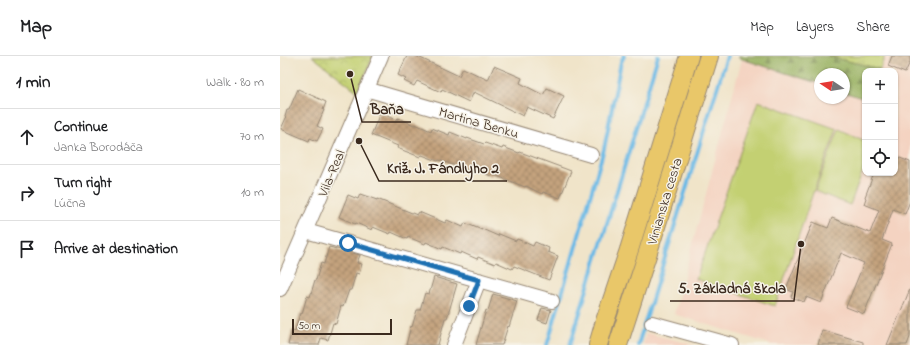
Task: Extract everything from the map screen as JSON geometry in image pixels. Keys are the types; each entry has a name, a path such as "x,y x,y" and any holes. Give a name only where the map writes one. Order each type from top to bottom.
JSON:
{"main road":[{"name":"Vinianska cesta","path":"598,345 689,56"},
{"name":"Vinianska cesta","path":"618,345 709,56"}],"street":[{"name":"Vila-Real","path":"280,289 381,56"},
{"name":"Martina Benku","path":"366,89 591,155"},
{"path":"306,231 552,301"},
{"path":"454,345 479,280"},
{"path":"652,323 732,345"}],"shaded area":[{"path":"885,56 910,56 910,345 876,345 822,331 817,345 773,345 674,314 742,59 814,82 814,104 850,104 850,94 862,98 862,176 898,176 898,68 880,68"},
{"path":"646,333 695,345 643,345"}],"green space":[{"path":"312,56 373,56 358,92"},
{"path":"738,56 827,56 876,68 862,68 862,98 850,94 850,68 814,68 814,82 742,59"},
{"path":"827,56 885,56 880,68"},
{"path":"758,101 837,129 814,190 775,306 696,279"},
{"path":"839,129 862,140 862,173 850,205 815,191"}],"building":[{"path":"407,56 416,56 459,76 463,68 488,80 494,66 522,78 520,83 543,95 547,88 564,96 553,119 527,107 523,116 474,92 469,102 442,89 441,92 417,81 414,86 404,81 406,79 398,75"},
{"path":"892,56 910,56 910,62 905,73 898,70 898,68 888,66"},
{"path":"298,89 326,102 317,126 323,129 317,141 310,138 309,141 281,129 286,118 287,110 289,110"},
{"path":"380,113 397,120 398,118 414,125 415,124 431,131 432,128 449,135 450,132 484,144 520,152 571,171 560,198 543,192 542,194 526,186 525,187 492,174 491,176 474,169 473,172 422,155 420,157 397,148 398,146 371,135"},
{"path":"898,157 910,162 910,201 905,214 893,209 882,240 892,244 864,314 846,307 864,263 841,253 821,303 806,297 804,302 791,297 793,292 786,289 813,222 828,228 832,218 870,233 879,210 864,204 873,176 898,176"},
{"path":"360,194 417,215 419,212 445,223 447,220 463,227 465,223 498,236 499,234 516,241 517,239 533,246 535,242 549,248 548,252 558,256 549,280 514,266 512,269 496,262 495,264 478,257 477,259 461,252 460,254 443,247 442,249 426,242 425,244 408,237 407,239 391,232 390,234 373,227 372,230 339,217 348,195 358,199"},
{"path":"329,247 360,255 357,263 362,264 359,274 356,273 351,290 349,290 343,307 341,306 336,324 333,323 328,340 321,338 319,345 288,345 292,330 295,331 300,313 302,314 307,296 310,297 321,263 324,264"},
{"path":"434,277 457,284 447,318 445,318 438,345 406,345 417,310 420,310 425,293 429,294"},
{"path":"910,289 910,337 907,345 887,345"},
{"path":"493,294 517,301 509,327 508,326 502,345 476,345 486,310 488,311"},
{"path":"542,308 551,310 547,323 538,320"},
{"path":"822,330 863,342 863,345 818,345"}],"waterway":[{"path":"547,345 604,149 621,62 624,56"},
{"path":"570,345 658,56"},
{"path":"638,345 727,56"}],"place":[{"name":"Baňa","path":"350,74"},
{"name":"Križ. J. Fándlyho 2","path":"359,141"},
{"name":"5. Základná škola","path":"801,244"}],"route":[{"path":"348,243 479,280 469,306"}]}
